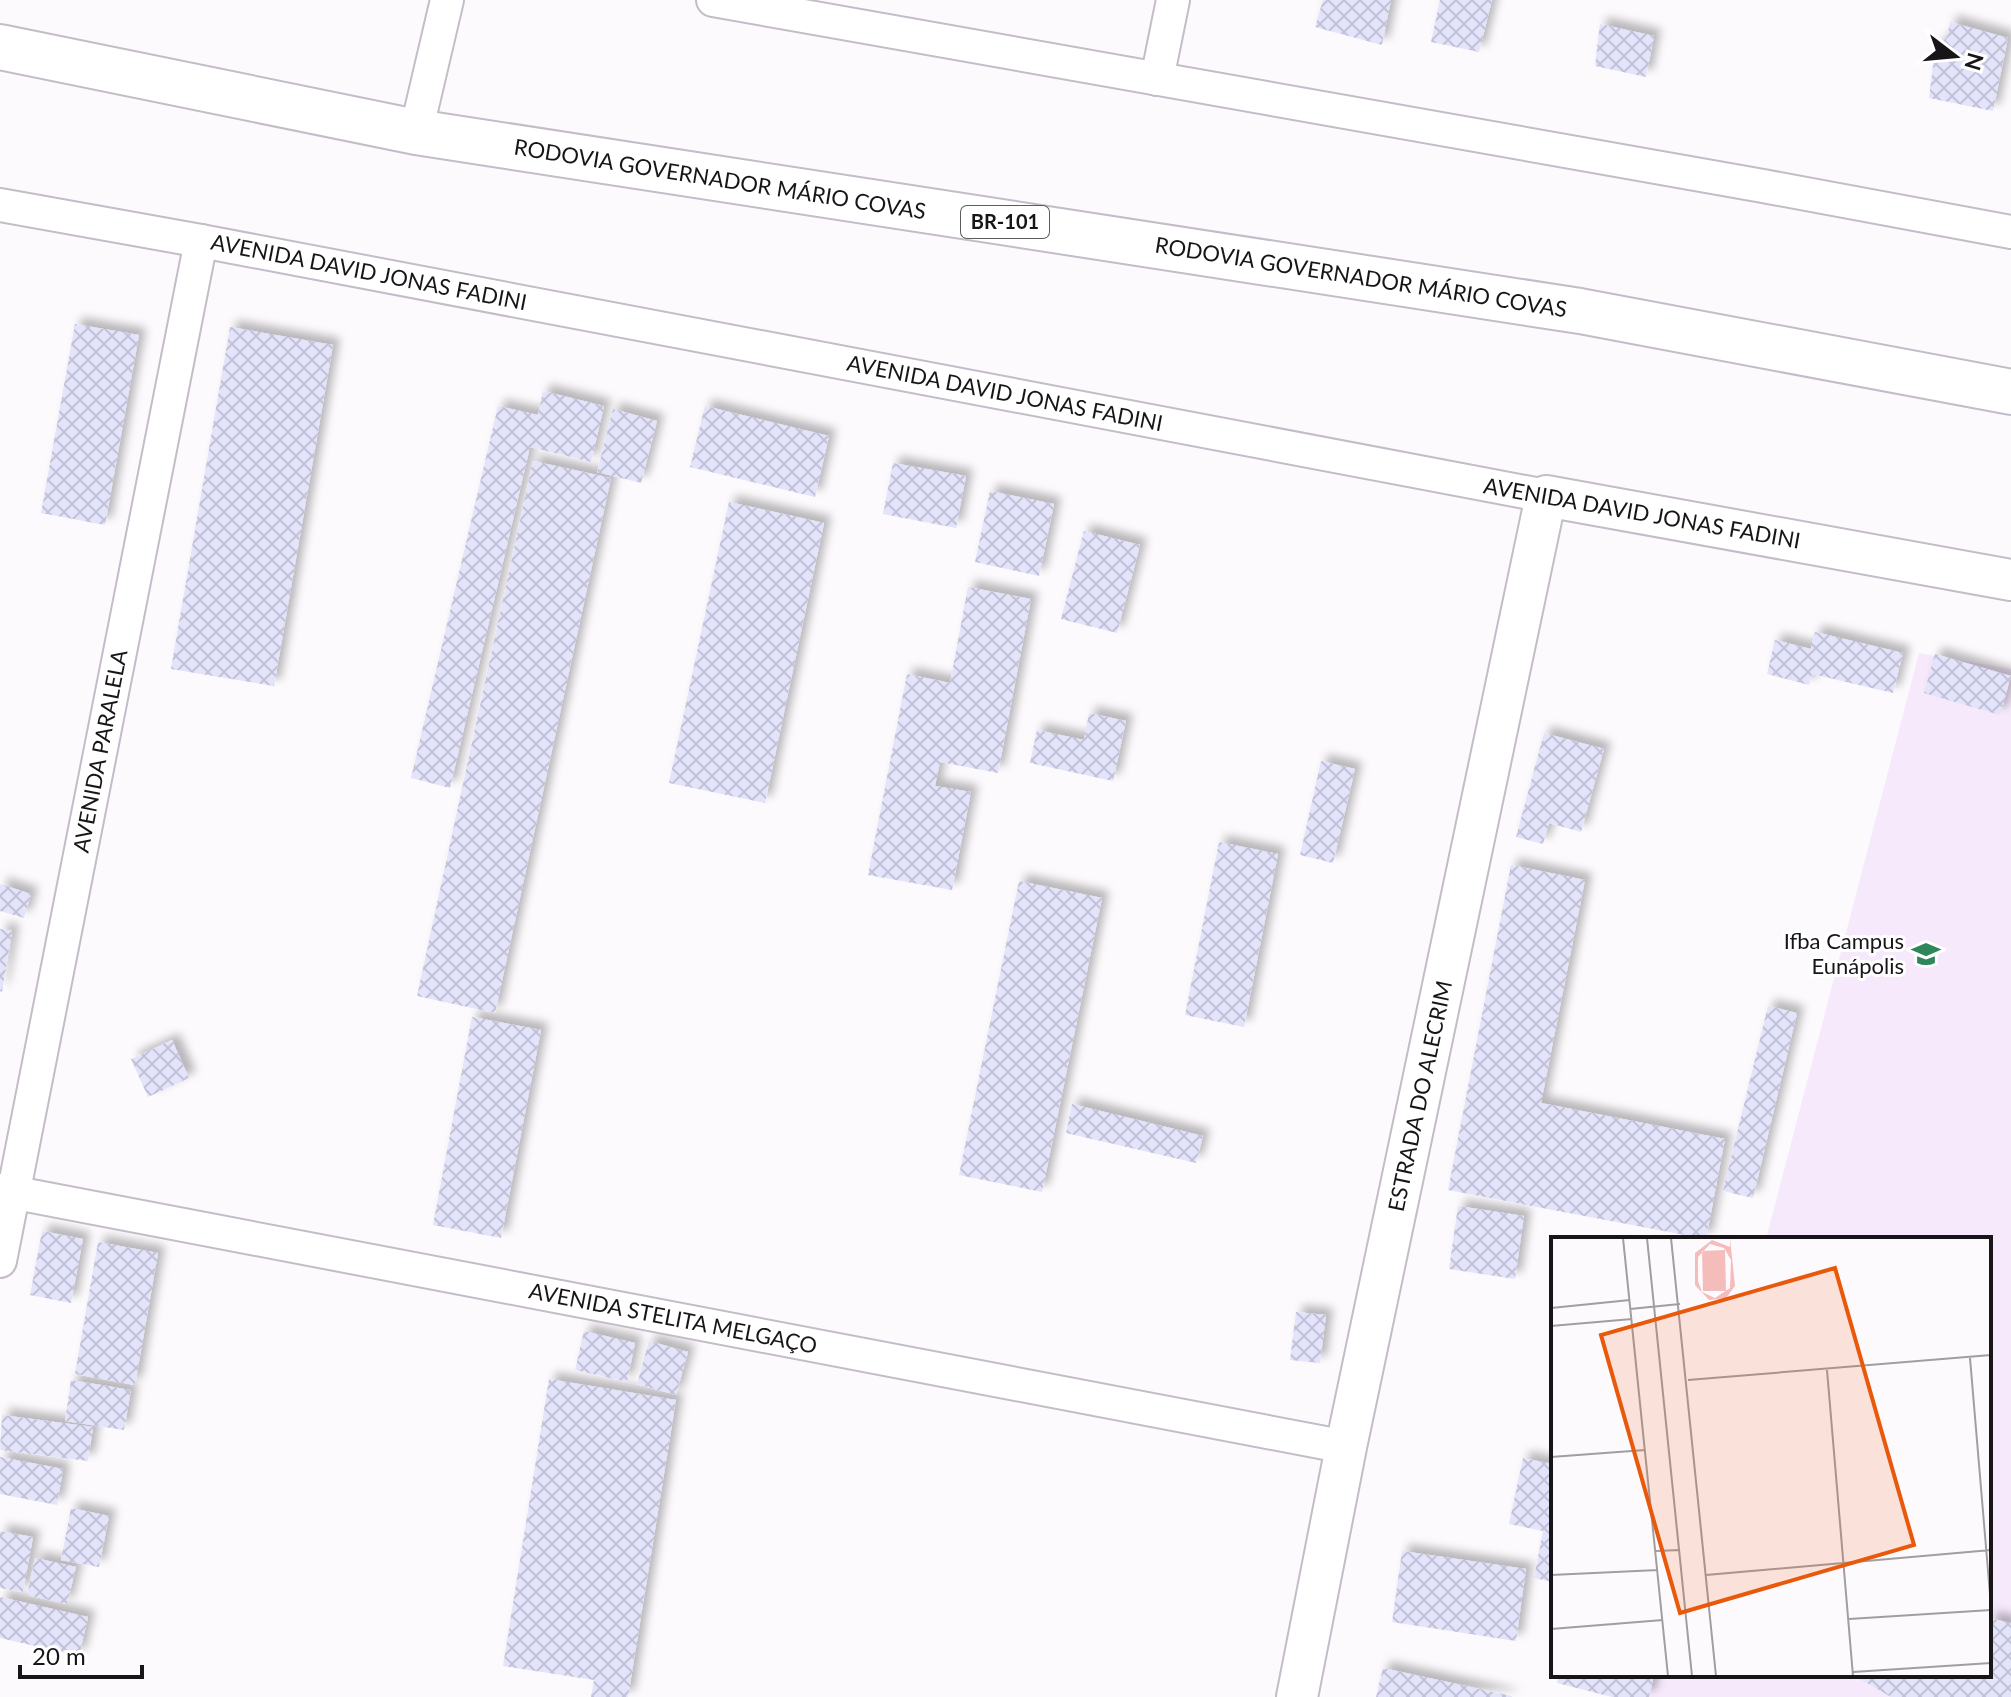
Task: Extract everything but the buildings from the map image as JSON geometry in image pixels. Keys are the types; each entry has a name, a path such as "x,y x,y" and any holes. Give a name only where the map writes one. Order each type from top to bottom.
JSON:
{"highway":[{"name":"RODOVIA GOVERNADOR MÁRIO COVAS","path":"0,47 416,132 1580,311 2011,392"}],"street":[{"path":"416,132 447,0"},
{"path":"713,0 2011,232"},
{"path":"1157,79 1173,0"},
{"name":"AVENIDA DAVID JONAS FADINI","path":"0,205 1546,496 2011,580"},
{"name":"AVENIDA PARALELA","path":"0,1261 6,1192 201,241"},
{"name":"ESTRADA DO ALECRIM","path":"1297,1697 1346,1447 1546,496"},
{"name":"AVENIDA STELITA MELGAÇO","path":"6,1192 1346,1447"}],"shaded area":[{"name":"Ifba Campus Eunápolis","path":"1919,653 2011,669 2011,1697 1647,1697 1652,1677 1991,1677 1991,1237 1767,1237"}],"place":[{"name":"Ifba Campus Eunápolis","path":"1926,954"}]}
